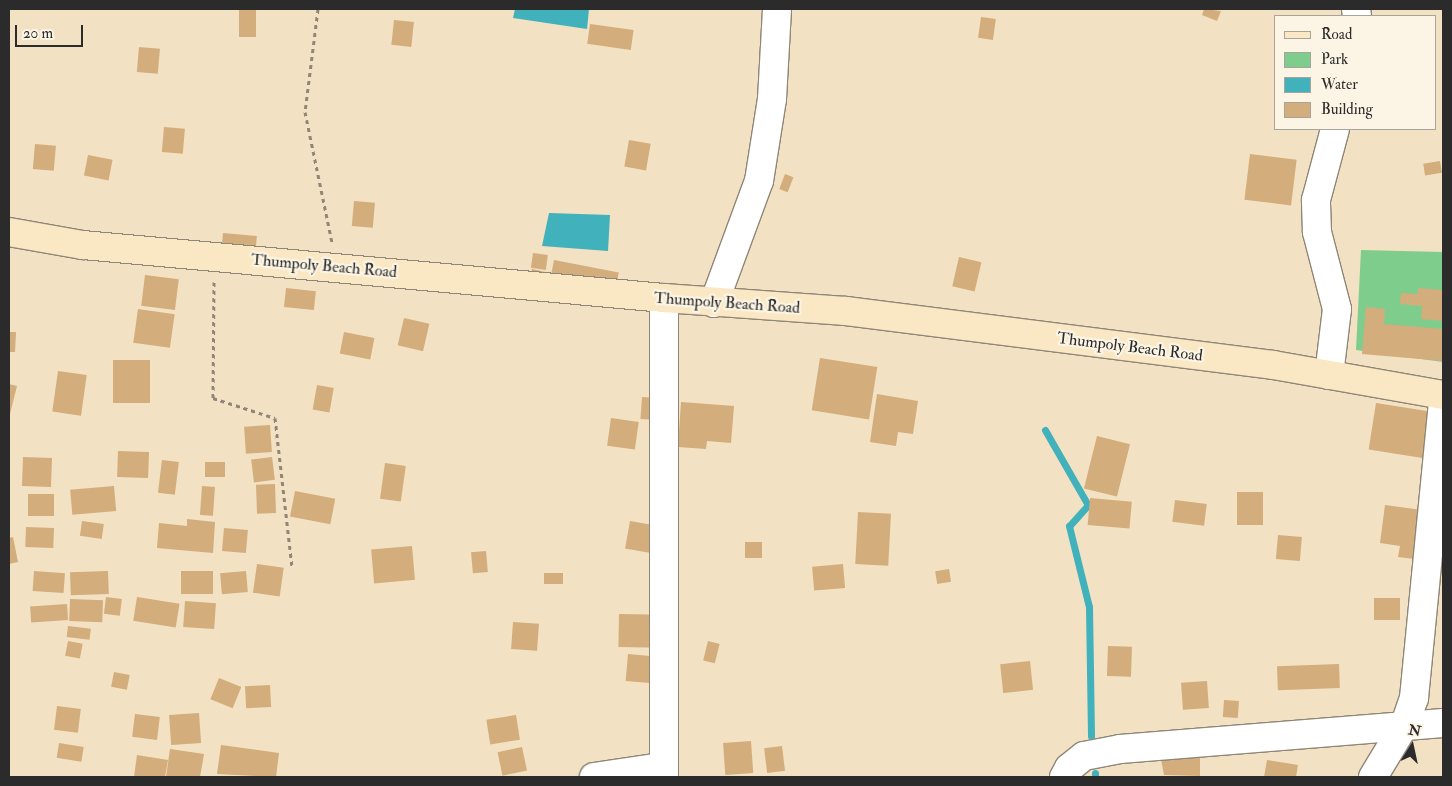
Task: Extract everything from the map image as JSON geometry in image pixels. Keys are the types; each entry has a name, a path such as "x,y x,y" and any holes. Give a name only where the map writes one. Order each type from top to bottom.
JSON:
{"main road":[{"name":"Thumpoly Beach Road","path":"9,232 83,245 714,303 846,311 1273,365 1443,395"}],"street":[{"path":"714,303 759,181 772,99 777,9"},
{"path":"1329,375 1337,309 1317,232 1316,200 1335,130"},
{"path":"594,777 663,772 664,298"},
{"path":"1373,777 1405,724 1414,698 1423,622 1443,403"},
{"path":"1064,777 1068,768 1084,756 1120,749 1405,724 1443,723"}],"path":[{"path":"318,9 305,112 337,267"},
{"path":"214,256 213,398 275,418 292,568"}],"green space":[{"path":"1361,250 1443,252 1443,362 1356,350"}],"water":[{"path":"515,9 589,9 587,29 513,18"},
{"path":"549,213 610,215 608,251 542,246"}],"building":[{"path":"239,9 256,9 256,37 239,37"},
{"path":"1204,9 1221,11 1217,21 1202,15"},
{"path":"981,17 996,19 993,40 978,38"},
{"path":"394,20 414,22 411,47 391,45"},
{"path":"590,24 634,30 631,50 587,44"},
{"path":"139,47 160,49 158,74 137,72"},
{"path":"164,127 185,129 183,154 162,152"},
{"path":"629,140 651,144 646,170 624,167"},
{"path":"35,144 56,146 54,171 33,169"},
{"path":"1250,154 1297,160 1291,205 1244,200"},
{"path":"88,155 113,160 109,180 84,176"},
{"path":"1440,161 1442,173 1425,176 1423,164"},
{"path":"785,174 793,177 788,192 779,189"},
{"path":"354,201 375,203 373,228 352,226"},
{"path":"223,233 257,236 256,250 222,247"},
{"path":"533,253 548,255 546,270 531,268"},
{"path":"959,257 981,262 975,291 952,286"},
{"path":"554,260 619,273 616,289 551,277"},
{"path":"532,269 546,272 543,287 529,284"},
{"path":"145,275 179,279 175,310 141,306"},
{"path":"286,288 316,291 314,310 284,307"},
{"path":"1418,288 1443,290 1443,321 1421,319 1422,306 1400,304 1401,293 1418,294"},
{"path":"1366,307 1385,309 1384,324 1443,329 1443,361 1362,354"},
{"path":"138,309 175,314 170,348 133,343"},
{"path":"404,318 429,324 423,351 398,345"},
{"path":"9,332 16,332 15,352 9,352"},
{"path":"344,332 374,338 370,360 340,354"},
{"path":"820,358 877,367 869,419 812,410"},
{"path":"113,360 150,360 150,403 113,403"},
{"path":"58,371 87,375 81,416 52,412"},
{"path":"9,384 17,386 9,418"},
{"path":"317,385 334,388 329,413 313,410"},
{"path":"877,394 918,401 913,434 898,432 896,446 870,442"},
{"path":"642,397 655,398 653,420 640,419"},
{"path":"681,402 734,406 731,443 707,441 706,449 678,447"},
{"path":"1376,403 1436,413 1429,459 1369,449"},
{"path":"611,418 639,422 635,450 607,446"},
{"path":"270,425 272,452 246,454 244,427"},
{"path":"1097,436 1130,444 1117,497 1084,488"},
{"path":"118,451 149,452 148,478 117,477"},
{"path":"23,457 52,458 51,487 22,486"},
{"path":"272,457 275,480 254,482 251,460"},
{"path":"162,460 179,462 175,495 158,493"},
{"path":"205,462 225,462 225,477 205,477"},
{"path":"385,463 406,466 401,502 380,499"},
{"path":"275,484 276,513 257,514 256,485"},
{"path":"114,486 116,511 72,515 70,490"},
{"path":"202,486 215,487 213,516 200,515"},
{"path":"295,491 335,499 330,524 290,517"},
{"path":"1237,492 1263,492 1263,525 1237,525"},
{"path":"28,494 54,494 54,516 28,516"},
{"path":"1090,498 1132,502 1129,529 1088,525"},
{"path":"1175,500 1207,504 1204,526 1172,522"},
{"path":"1385,505 1429,511 1423,560 1398,557 1400,546 1380,543"},
{"path":"858,512 891,514 888,566 855,564"},
{"path":"187,519 215,522 213,553 157,548 159,523 187,526"},
{"path":"82,521 104,524 102,539 80,536"},
{"path":"630,521 659,526 654,554 625,549"},
{"path":"26,527 54,528 53,548 25,547"},
{"path":"224,528 248,530 246,553 222,551"},
{"path":"1278,535 1302,537 1300,561 1276,559"},
{"path":"13,537 18,562 9,564 9,538"},
{"path":"745,542 762,542 762,558 745,558"},
{"path":"412,546 415,580 374,583 371,550"},
{"path":"486,551 488,572 473,573 471,552"},
{"path":"257,564 284,568 280,596 253,593"},
{"path":"843,564 845,588 814,591 812,567"},
{"path":"949,569 951,582 937,584 935,571"},
{"path":"34,571 65,573 64,593 33,591"},
{"path":"108,571 109,594 71,595 70,572"},
{"path":"181,571 213,571 213,594 181,594"},
{"path":"246,571 248,592 222,594 220,573"},
{"path":"544,573 563,573 563,584 544,584"},
{"path":"106,597 122,599 120,616 104,614"},
{"path":"137,597 179,604 176,627 133,621"},
{"path":"1374,598 1400,598 1400,620 1374,620"},
{"path":"70,599 103,600 102,622 69,621"},
{"path":"185,601 216,603 214,629 183,627"},
{"path":"67,604 68,620 31,623 30,607"},
{"path":"619,614 661,615 660,648 618,647"},
{"path":"513,622 539,624 537,651 511,649"},
{"path":"68,626 91,629 89,640 67,637"},
{"path":"68,641 83,644 80,659 65,656"},
{"path":"708,641 720,644 715,663 703,660"},
{"path":"1108,646 1132,647 1131,677 1107,676"},
{"path":"628,654 661,657 659,684 626,681"},
{"path":"1030,661 1033,690 1003,693 1000,664"},
{"path":"1339,664 1340,688 1278,690 1277,666"},
{"path":"114,672 130,675 127,690 111,687"},
{"path":"219,678 241,687 233,708 210,699"},
{"path":"1207,681 1209,708 1183,710 1181,683"},
{"path":"270,685 271,707 246,708 245,686"},
{"path":"1224,700 1239,701 1238,718 1223,717"},
{"path":"57,706 81,709 78,733 54,730"},
{"path":"199,713 201,743 171,745 169,715"},
{"path":"135,714 160,717 157,740 132,737"},
{"path":"516,715 520,740 490,744 486,720"},
{"path":"751,741 753,773 725,775 723,743"},
{"path":"59,743 84,747 81,762 57,758"},
{"path":"221,745 279,753 276,777 217,774"},
{"path":"782,746 785,771 767,773 764,748"},
{"path":"522,747 527,770 503,776 498,752"},
{"path":"170,749 204,754 200,777 166,777"},
{"path":"1160,754 1200,757 1200,776 1164,775"},
{"path":"137,755 168,760 165,777 134,777"},
{"path":"1267,760 1298,765 1296,777 1264,777"}],"waterway":[{"path":"1045,430 1088,505 1069,526 1089,607 1091,736"}]}
